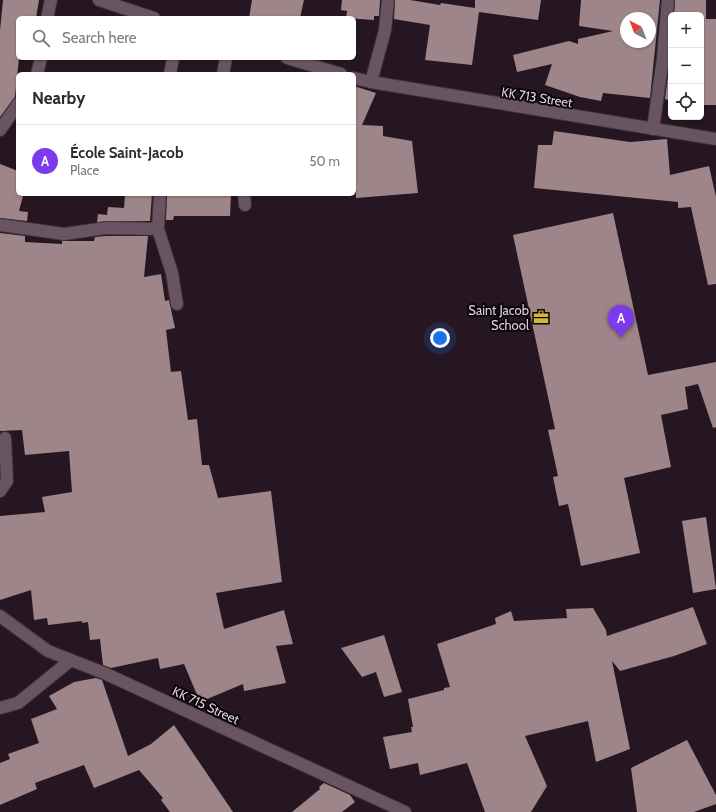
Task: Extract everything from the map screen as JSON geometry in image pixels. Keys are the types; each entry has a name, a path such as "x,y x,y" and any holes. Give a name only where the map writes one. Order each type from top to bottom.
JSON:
{"street":[{"path":"47,16 50,0"},
{"path":"100,0 148,16"},
{"path":"371,82 385,30 388,0"},
{"path":"653,129 663,58 668,0"},
{"path":"38,72 41,60"},
{"path":"170,72 173,60"},
{"path":"223,72 226,60"},
{"path":"294,60 334,72"},
{"name":"KK 713 Street","path":"356,78 716,139"},
{"path":"0,130 16,107"},
{"path":"160,196 158,229 172,273 177,304"},
{"path":"0,226 64,234 106,228 158,229"},
{"path":"0,491 7,481 5,438"},
{"name":"KK 715 Street","path":"0,616 48,651 104,673 405,812"},
{"path":"0,708 18,703 72,660"}],"building":[{"path":"3,0 39,0 36,16 16,16 16,60 19,60 18,72 16,72 15,97 0,117 0,30"},
{"path":"252,0 304,0 300,16 249,16"},
{"path":"342,0 380,0 379,16 374,16 374,20 356,19 356,16 346,16 347,11 341,10"},
{"path":"395,0 410,0 440,5 441,3 475,8 475,0 541,0 538,20 479,12 472,65 425,60 430,25 394,19"},
{"path":"581,0 660,0 656,39 656,12 620,12 620,48 655,48 650,98 603,93 601,101 580,97 545,85 552,64 517,72 513,55 569,41 578,44 578,39 613,31 579,26"},
{"path":"675,0 706,0 706,19 716,19 716,105 704,105 704,12 674,12"},
{"path":"668,76 668,100 665,99"},
{"path":"356,87 376,93 362,125 383,126 383,136 412,141 418,193 356,198"},
{"path":"554,131 630,142 667,139 670,175 709,166 716,197 716,284 708,285 691,207 678,208 678,202 534,188 538,145 552,145"},
{"path":"0,164 16,170 16,196 23,196 19,211 28,212 27,221 0,218"},
{"path":"125,196 152,196 150,221 97,222 98,214 107,215 108,207 124,208"},
{"path":"167,196 231,196 230,216 174,216 173,220 166,220"},
{"path":"613,213 648,375 716,362 716,427 713,428 698,384 685,387 688,409 661,415 671,467 624,478 640,553 581,566 568,504 559,506 553,477 558,476 548,430 555,429 513,235"},
{"path":"0,233 25,236 25,242 62,244 62,241 94,241 95,237 148,236 144,277 161,274 165,301 169,300 175,328 166,330 171,372 181,371 188,420 197,419 202,465 209,465 218,498 271,491 282,582 216,593 224,629 284,610 293,644 276,646 286,683 244,691 243,684 200,702 184,664 160,669 158,658 111,668 103,665 100,639 90,640 88,622 82,623 82,621 48,625 47,618 34,620 31,590 0,600 0,516 45,512 42,497 72,492 69,451 25,455 22,430 0,431"},
{"path":"706,517 716,589 693,593 682,521"},
{"path":"693,607 707,644 674,656 620,671 612,661 630,749 596,762 588,721 525,736 547,786 531,812 485,812 467,763 420,775 418,763 390,769 383,737 412,732 411,727 413,727 408,699 444,690 444,688 450,687 437,644 496,624 495,618 511,611 514,621 567,618 566,609 593,608 606,630 607,636"},
{"path":"384,635 402,692 384,697 376,672 362,677 341,648"},
{"path":"96,678 102,680 128,756 151,744 174,725 233,812 170,812 161,800 163,798 139,770 94,788 84,765 35,783 37,789 0,805 0,763 10,759 8,754 39,743 31,719 57,709 49,696 74,682"},
{"path":"687,740 716,795 716,804 694,812 637,812 631,768"},
{"path":"324,783 350,795 355,802 342,812 292,812 320,789 319,787"}],"place":[{"name":"Saint Jacob School","path":"541,317"},
{"name":"École Saint-Jacob","path":"621,338"}]}
